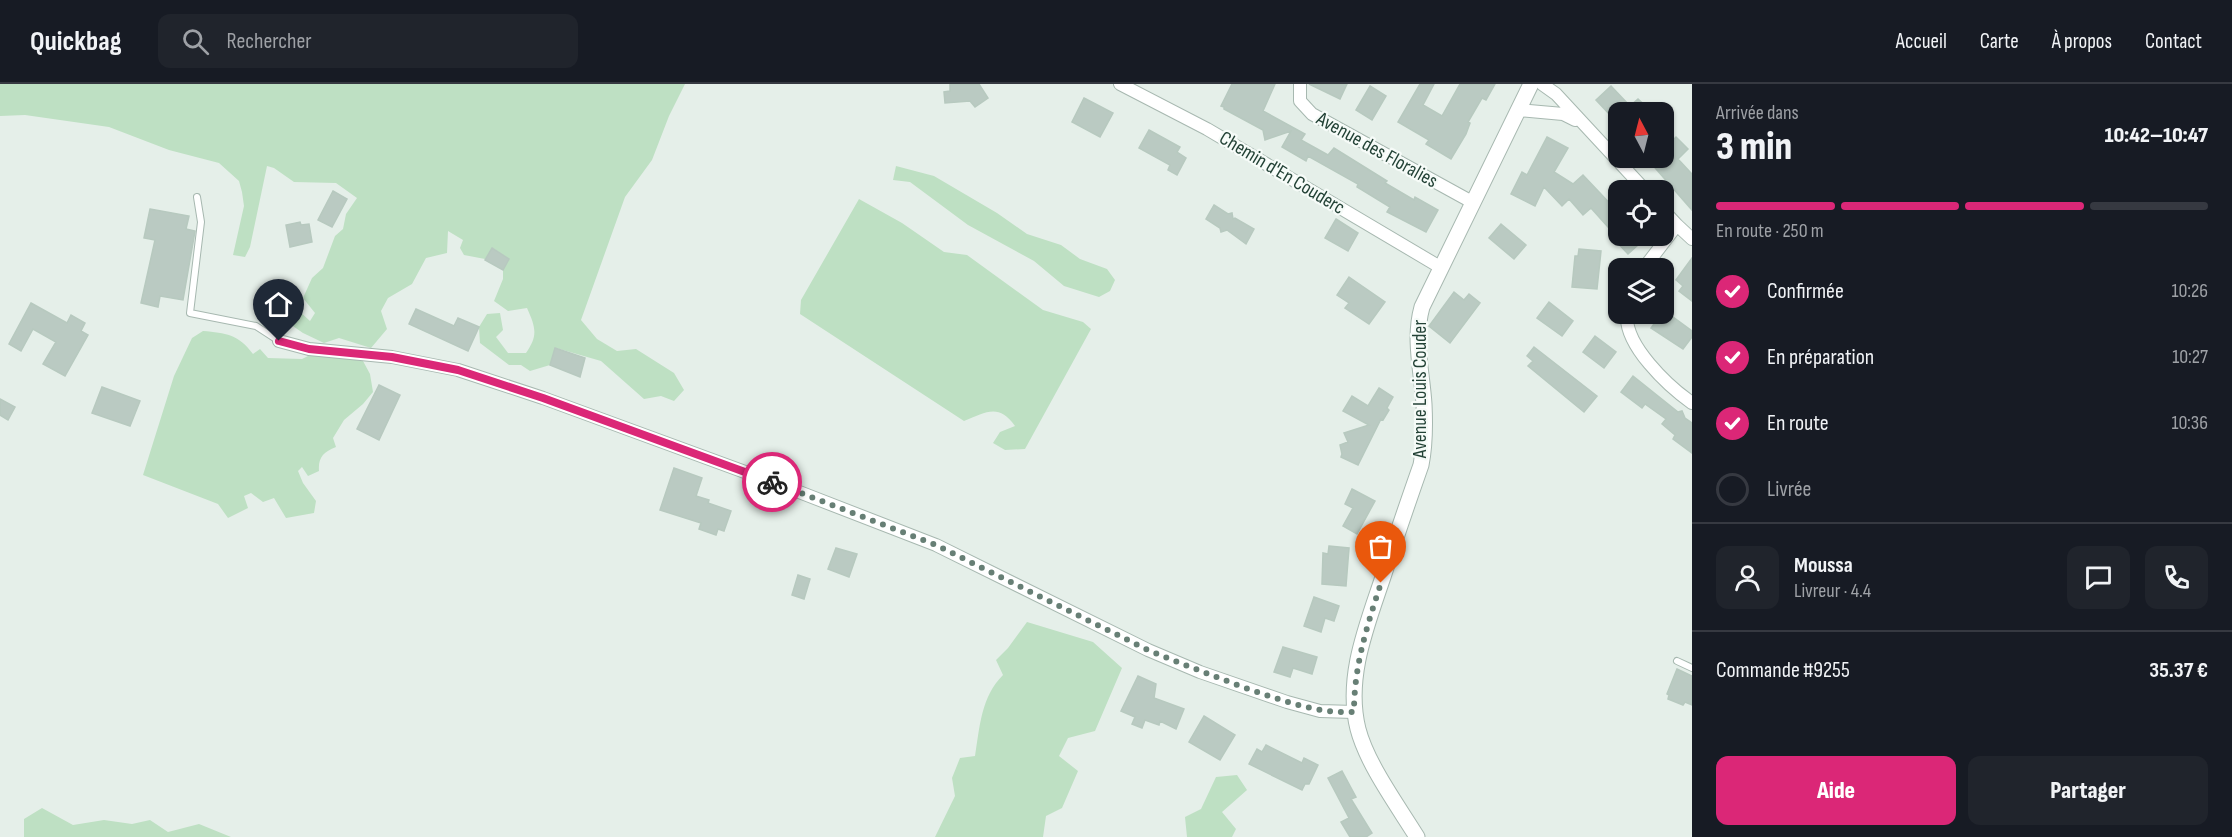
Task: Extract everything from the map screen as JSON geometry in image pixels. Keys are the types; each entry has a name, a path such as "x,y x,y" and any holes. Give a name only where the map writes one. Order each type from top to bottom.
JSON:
{"street":[{"name":"Chemin d'En Couderc","path":"1120,84 1216,134 1440,267"},
{"name":"Avenue des Floralies","path":"1300,84 1300,101 1312,114 1472,202"},
{"name":"Avenue Louis Couder","path":"1417,837 1364,747 1354,712 1360,651 1421,465 1425,433 1417,328 1422,307 1531,84"},
{"path":"1542,84 1556,94 1636,180"},
{"path":"1518,110 1563,114 1584,125"},
{"path":"1674,222 1692,239"},
{"path":"1652,258 1677,225"},
{"path":"1627,324 1644,358 1671,388 1692,403"},
{"path":"279,341 309,349 392,357 437,366 469,373 543,398 936,545 1148,650 1200,672 1320,711 1354,712"}],"lane":[{"path":"197,197 201,222 190,313 256,326 279,341"},
{"path":"1677,661 1692,668"}],"green space":[{"path":"0,84 685,84 669,116 652,160 625,197 581,320 597,339 617,351 636,349 674,373 684,390 674,401 661,396 644,399 601,361 556,348 550,365 530,371 521,365 509,365 480,343 479,327 487,314 500,313 503,330 496,337 508,353 526,353 532,342 534,327 527,308 508,311 494,301 503,279 503,270 509,259 493,248 485,259 464,255 460,248 463,240 448,231 447,253 426,258 412,284 388,298 381,311 387,329 371,348 339,338 324,343 284,320 263,319 269,304 297,309 310,321 315,313 303,298 312,278 323,268 335,236 343,229 346,214 357,198 336,183 294,182 274,168 267,166 250,247 245,257 233,255 244,206 242,192 239,181 219,163 169,150 109,127 25,115 0,116"},
{"path":"896,166 934,176 997,213 1027,234 1061,245 1080,259 1107,269 1115,280 1110,291 1099,297 1064,286 1034,261 968,225 910,182 893,180"},
{"path":"859,199 902,223 944,252 967,255 1043,310 1083,322 1091,329 1025,449 1005,450 993,443 1000,432 1015,426 1003,414 986,413 964,421 800,314 801,300"},
{"path":"203,331 237,338 253,354 260,349 268,358 302,359 312,354 363,361 370,374 373,392 344,420 333,438 336,447 322,456 319,471 308,476 302,467 298,471 303,483 316,501 314,513 286,518 274,498 263,502 251,493 244,496 248,508 228,518 218,504 143,475 174,376 192,338"},
{"path":"1027,622 1093,642 1122,668 1095,731 1068,738 1059,756 1078,771 1062,808 1046,816 1043,837 935,837 955,796 952,778 960,758 975,756 986,702 1003,675 996,660"},
{"path":"1237,775 1247,790 1222,812 1236,829 1232,837 1187,837 1185,817 1201,809 1216,777"},
{"path":"42,808 73,825 104,820 132,824 150,820 168,832 199,824 231,837 24,837 24,819"}],"building":[{"path":"950,84 979,84 988,98 975,107 970,101 945,103 944,92 950,91"},
{"path":"1232,84 1275,84 1263,111 1305,134 1301,140 1328,155 1334,148 1387,181 1385,183 1414,200 1415,197 1438,210 1426,232 1387,212 1390,207 1357,187 1358,184 1308,156 1306,161 1282,147 1291,131 1265,140 1263,130 1224,109 1221,106"},
{"path":"1309,84 1347,84 1340,99"},
{"path":"1420,84 1434,84 1423,105 1442,116 1460,84 1495,84 1486,100 1482,98 1468,122 1470,123 1466,134 1451,159 1426,144 1429,140 1398,122"},
{"path":"1370,86 1386,96 1372,120 1356,110"},
{"path":"1611,86 1626,102 1608,102 1608,113 1596,100"},
{"path":"1084,98 1113,113 1100,137 1072,122"},
{"path":"1149,130 1180,147 1177,152 1186,158 1177,175 1168,170 1170,165 1139,148"},
{"path":"1547,137 1568,148 1554,172 1573,184 1583,175 1608,201 1608,227 1591,208 1583,215 1569,199 1562,206 1544,187 1535,206 1511,194 1522,172 1527,175"},
{"path":"1676,137 1688,149 1678,159 1692,174 1692,210 1674,189 1674,180 1666,180 1655,168 1674,168 1674,139"},
{"path":"333,191 347,199 332,227 318,220"},
{"path":"1214,205 1228,214 1232,213 1233,219 1254,229 1246,244 1227,230 1221,232 1220,228 1206,219"},
{"path":"150,209 189,216 186,229 195,231 183,300 160,296 158,307 141,303 155,240 144,238"},
{"path":"1336,219 1358,233 1348,251 1325,238"},
{"path":"300,222 301,225 309,224 312,242 290,247 286,225"},
{"path":"1501,224 1526,245 1514,259 1489,238"},
{"path":"1620,246 1637,246 1628,254"},
{"path":"492,248 509,259 503,270 485,260"},
{"path":"1579,249 1601,251 1597,289 1572,287 1575,256 1578,256"},
{"path":"1692,258 1692,301 1679,291 1683,286 1676,280"},
{"path":"1349,277 1385,302 1369,324 1345,308 1349,303 1337,295"},
{"path":"1454,292 1464,300 1469,294 1480,303 1450,343 1429,326"},
{"path":"1549,302 1573,321 1562,336 1537,318"},
{"path":"31,303 67,323 71,315 85,323 81,331 88,335 65,376 43,364 56,342 33,329 21,351 9,344"},
{"path":"416,309 454,326 458,318 479,327 468,351 409,324"},
{"path":"1674,318 1692,331 1692,337 1683,349 1651,328 1654,324 1674,324"},
{"path":"1595,336 1616,352 1604,368 1583,352"},
{"path":"1534,347 1597,396 1584,412 1528,366 1533,361 1527,356"},
{"path":"555,348 585,358 580,377 550,365"},
{"path":"1633,376 1678,412 1682,411 1685,418 1692,423 1692,453 1673,439 1675,435 1662,424 1666,419 1645,404 1642,408 1621,392"},
{"path":"379,385 400,395 379,440 357,429"},
{"path":"102,387 140,401 130,426 92,413"},
{"path":"1379,388 1393,397 1387,408 1389,410 1383,420 1381,419 1358,465 1341,457 1340,445 1348,442 1344,433 1369,425 1343,411 1352,396 1368,406"},
{"path":"0,399 15,407 8,420 0,415"},
{"path":"674,468 702,478 696,496 731,511 724,531 718,529 716,535 699,529 701,523 660,510"},
{"path":"1352,489 1375,501 1357,534 1343,526 1353,508 1345,504"},
{"path":"1329,546 1349,548 1346,586 1322,584 1323,553 1328,554"},
{"path":"836,548 857,554 849,577 828,569"},
{"path":"798,575 810,579 804,599 792,595"},
{"path":"1314,597 1339,606 1334,621 1325,618 1321,632 1304,626"},
{"path":"1283,647 1317,657 1312,674 1293,668 1290,677 1274,672"},
{"path":"1677,669 1692,676 1692,705 1685,702 1683,705 1668,699 1667,694"},
{"path":"1138,676 1156,684 1154,698 1184,709 1176,729 1160,721 1159,725 1145,720 1142,728 1132,724 1135,717 1121,711"},
{"path":"1204,716 1235,735 1220,760 1189,742"},
{"path":"1266,745 1302,763 1304,758 1318,765 1309,784 1305,784 1302,790 1249,764 1257,749 1262,752"},
{"path":"1342,771 1356,797 1351,799 1372,833 1366,837 1350,837 1341,822 1349,818 1328,778"}],"way so far":[{"path":"772,482 936,545 1148,650 1200,672 1320,711 1354,712 1356,669 1381,583"}],"route":[{"path":"279,341 309,349 392,357 458,370 543,398 772,482"}]}
